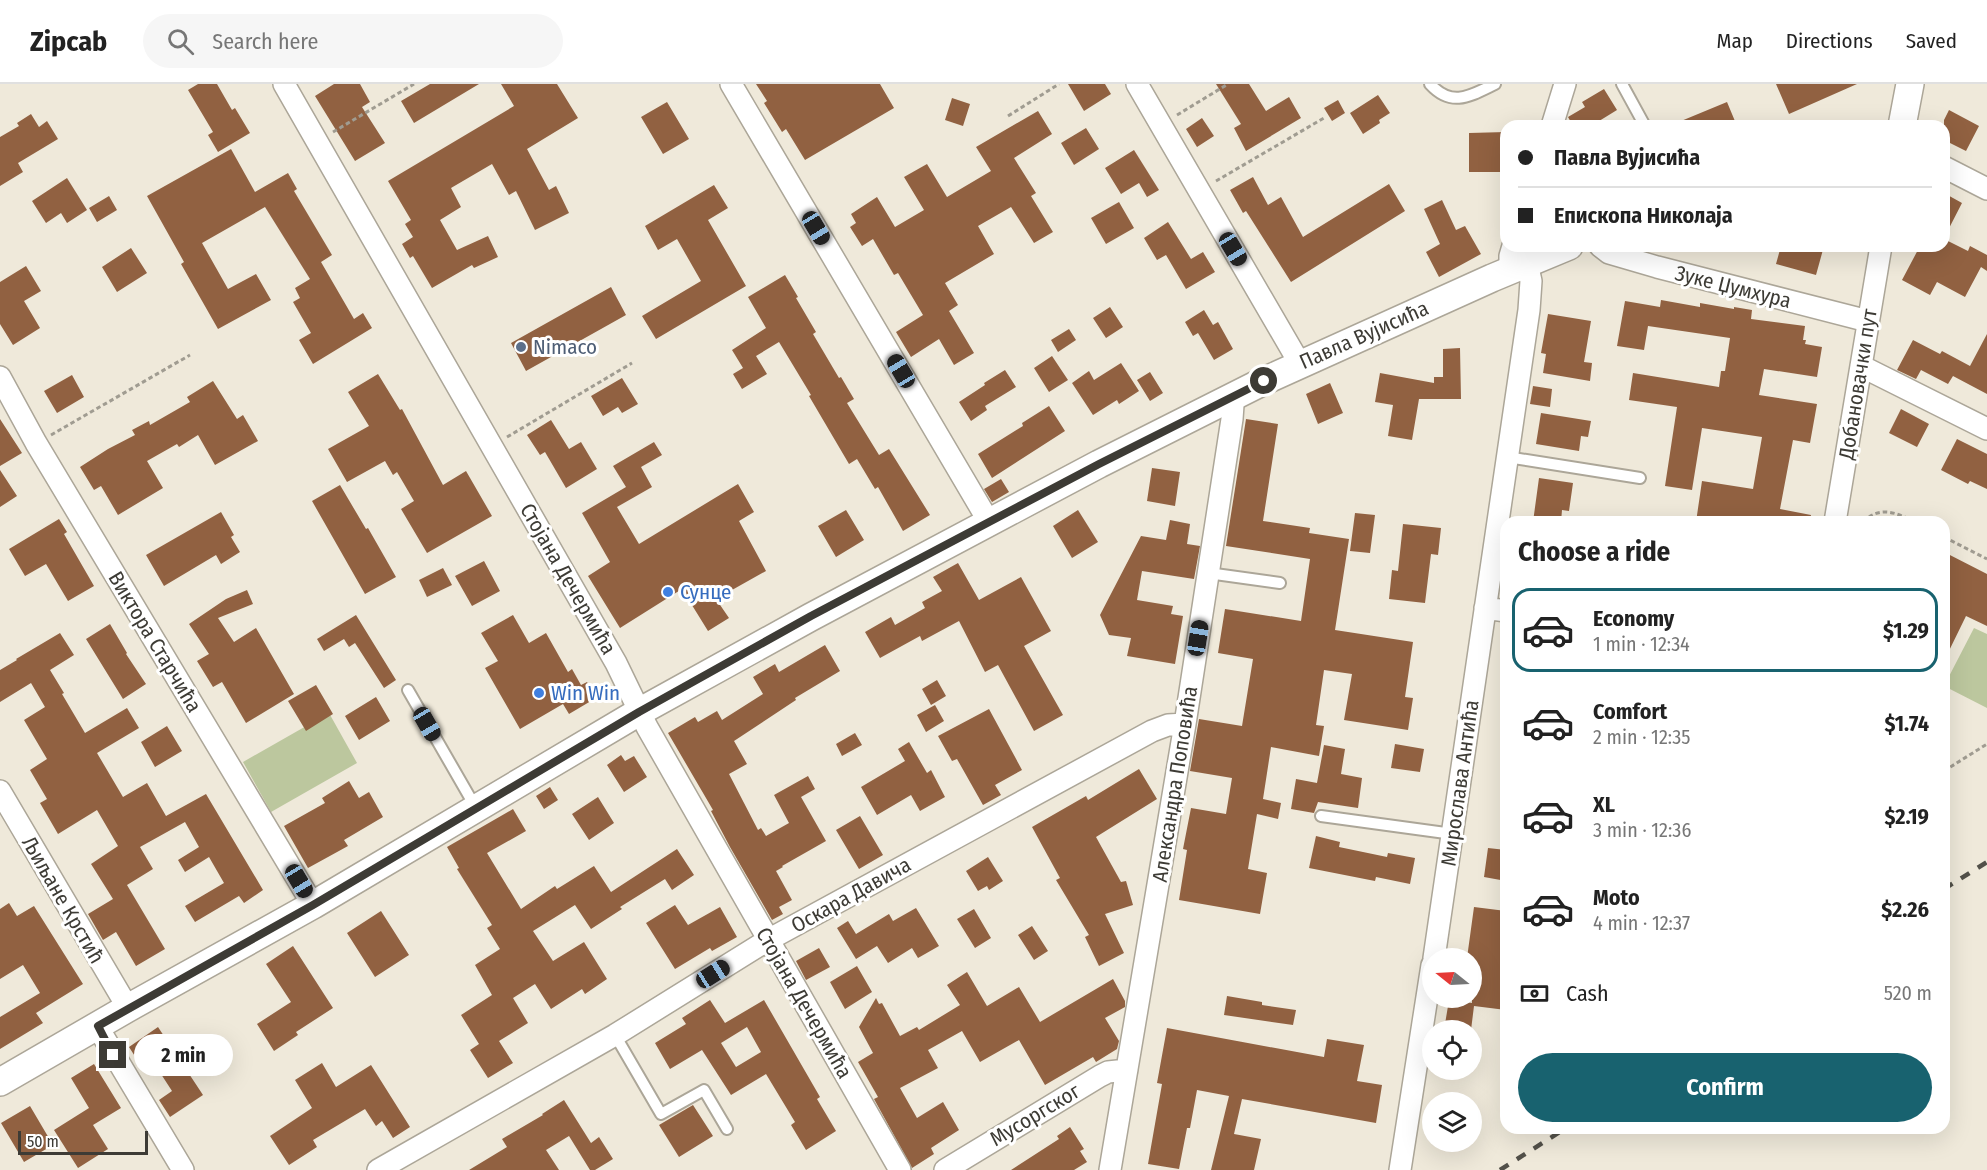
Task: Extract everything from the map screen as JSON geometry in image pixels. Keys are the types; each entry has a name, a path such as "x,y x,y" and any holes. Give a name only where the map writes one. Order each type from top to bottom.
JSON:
{"street":[{"name":"Стојана Дечермића","path":"284,84 616,663 639,712 900,1170"},
{"path":"731,84 989,522"},
{"path":"1137,84 1300,364"},
{"path":"1554,120 1565,84"},
{"path":"1903,120 1910,84"},
{"path":"1950,170 1987,189"},
{"name":"Павла Вујисића","path":"0,1082 313,905 639,712 811,616 1231,398 1517,260 1547,252"},
{"name":"Зуке Џумхура","path":"1609,252 1657,267 1868,321"},
{"name":"Добановачки пут","path":"1836,516 1880,252"},
{"name":"Мирослава Антића","path":"1436,948 1529,310 1531,274 1517,260"},
{"path":"1861,366 1987,429"},
{"name":"Виктора Старчића","path":"0,377 36,443 313,905"},
{"name":"Александра Поповића","path":"1110,1170 1185,724 1232,419 1231,398"},
{"path":"1485,608 1500,610"},
{"name":"Оскара Давича","path":"378,1170 405,1163 768,940 1152,731 1168,725 1185,724"},
{"name":"Љиљане Крстић","path":"0,791 128,1008"},
{"path":"1400,1170 1425,1008"},
{"path":"98,1026 183,1170"},
{"name":"Мусоргског","path":"945,1170 1100,1076 1108,1072 1127,1070"}],"lane":[{"path":"1430,84 1443,95 1453,99 1464,98 1495,84"},
{"path":"1622,84 1643,120"},
{"path":"1508,457 1640,478"},
{"path":"1208,573 1280,583"},
{"path":"408,690 476,808"},
{"path":"1321,816 1453,834"},
{"path":"615,1035 661,1114 704,1090 727,1129"}],"path":[{"path":"318,141 414,84"},
{"path":"1008,116 1059,84"},
{"path":"1160,125 1228,84"},
{"path":"1199,191 1324,118"},
{"path":"36,443 190,355"},
{"path":"492,445 632,363"},
{"path":"1871,516 1888,511 1903,516"},
{"path":"1950,540 1987,559"},
{"path":"1950,767 1987,744"}],"green space":[{"path":"1974,628 1987,634 1987,708 1950,689 1950,674"},
{"path":"329,713 357,763 271,812 243,762"}],"building":[{"path":"198,84 217,84 232,110 235,108 250,133 218,152 208,135 213,132 188,90"},
{"path":"334,84 360,84 370,102 362,107 385,143 355,161 315,96"},
{"path":"430,84 479,84 414,123 401,101"},
{"path":"501,84 557,84 578,118 527,149 549,190 556,186 569,213 535,230 516,191 509,195 492,164 451,188 461,207 440,220 457,250 488,236 498,257 474,268 472,265 432,288 413,256 410,258 402,244 413,237 405,224 411,220 388,181 514,106"},
{"path":"756,84 880,84 894,108 805,160 786,129 782,132 764,103 767,101"},
{"path":"1068,84 1105,84 1111,94 1084,111"},
{"path":"1216,84 1249,84 1266,111 1289,97 1301,118 1246,151 1234,128 1241,124"},
{"path":"1776,84 1857,84 1789,114"},
{"path":"1604,89 1617,110 1601,120 1570,120 1568,117 1585,107 1582,102"},
{"path":"1378,95 1390,113 1363,134 1350,113"},
{"path":"952,98 970,104 963,126 945,120"},
{"path":"1338,100 1345,113 1332,121 1324,108"},
{"path":"667,102 689,139 663,154 641,117"},
{"path":"1727,102 1734,120 1684,120"},
{"path":"1949,110 1979,126 1966,151 1950,143 1950,120 1944,120"},
{"path":"1038,111 1052,134 1014,158 1036,193 1031,196 1053,232 1034,243 1011,207 978,226 994,254 945,283 958,305 949,311 974,353 954,365 939,339 911,357 896,332 923,315 898,273 894,275 873,239 862,246 850,227 856,223 851,214 877,197 895,227 924,210 904,177 927,164 947,197 991,171 976,147"},
{"path":"31,114 39,127 47,121 58,139 18,163 23,172 0,186 0,137 19,126 17,123"},
{"path":"1202,118 1214,136 1197,147 1186,129"},
{"path":"1086,128 1099,149 1074,165 1061,143"},
{"path":"1500,132 1500,172 1469,172 1469,133"},
{"path":"231,149 255,192 288,173 297,189 294,191 332,255 321,262 354,319 363,313 372,328 313,364 299,340 311,333 293,302 300,298 295,288 310,279 265,207 202,243 228,289 256,274 271,300 218,329 181,264 184,262 147,196"},
{"path":"1134,150 1159,190 1147,197 1139,183 1121,194 1105,168"},
{"path":"1253,177 1268,205 1281,197 1303,237 1389,184 1405,211 1291,282 1246,211 1243,213 1230,190"},
{"path":"67,178 87,210 67,223 61,213 46,223 32,201"},
{"path":"714,185 728,208 708,220 746,286 656,339 642,316 701,281 677,239 658,250 645,226"},
{"path":"109,196 117,210 97,222 89,208"},
{"path":"1950,196 1962,203 1950,226"},
{"path":"1442,200 1456,230 1465,226 1481,254 1439,277 1426,252 1440,244 1424,209"},
{"path":"1119,202 1134,228 1106,244 1091,218"},
{"path":"1168,222 1191,259 1203,252 1215,272 1186,289 1166,255 1157,260 1144,238"},
{"path":"1950,242 1968,251 1970,246 1987,255 1987,271 1981,267 1965,297 1937,282 1930,295 1902,280 1917,252 1950,252"},
{"path":"131,248 147,273 117,292 102,267"},
{"path":"1779,252 1822,252 1816,275 1776,264"},
{"path":"26,266 41,291 24,301 40,328 13,345 0,324 0,282"},
{"path":"785,275 816,332 813,334 854,399 847,403 879,455 889,449 930,515 903,531 878,487 875,489 857,459 849,464 779,342 756,356 767,374 742,389 733,374 743,368 732,350 766,328 748,297"},
{"path":"611,287 626,315 526,371 511,343"},
{"path":"1661,300 1700,307 1700,303 1752,310 1751,319 1805,326 1803,340 1806,340 1805,344 1822,347 1817,377 1764,369 1759,395 1817,404 1810,443 1793,440 1780,509 1811,516 1697,516 1702,481 1753,489 1762,437 1702,428 1692,490 1665,486 1677,407 1629,400 1633,373 1719,387 1721,371 1725,371 1730,338 1648,326 1644,350 1617,346 1625,301 1660,307"},
{"path":"1110,307 1123,327 1106,338 1093,318"},
{"path":"1204,310 1213,325 1218,322 1233,349 1214,360 1198,333 1193,336 1185,322"},
{"path":"1548,314 1591,321 1584,362 1592,363 1590,381 1543,373 1546,354 1541,353"},
{"path":"1069,329 1076,340 1058,352 1051,340"},
{"path":"1987,334 1987,394 1953,376 1948,384 1921,370 1916,379 1897,370 1913,340 1940,354 1942,351 1970,366"},
{"path":"1460,348 1461,399 1419,399 1412,440 1388,436 1393,405 1375,402 1380,373 1434,383 1434,377 1443,377 1443,349"},
{"path":"1052,356 1068,380 1049,392 1034,368"},
{"path":"1121,363 1139,391 1119,404 1117,400 1093,415 1072,383 1089,371 1094,380"},
{"path":"1005,370 1016,387 985,406 987,410 971,421 959,402"},
{"path":"1150,372 1163,393 1150,401 1137,380"},
{"path":"378,374 400,410 402,409 443,485 466,471 492,516 427,553 401,509 414,501 397,472 393,475 385,461 347,482 328,449 369,426 348,392"},
{"path":"72,375 84,397 57,413 44,391"},
{"path":"622,378 638,404 622,413 618,407 603,416 591,396"},
{"path":"213,381 237,419 243,415 258,441 215,465 198,435 179,447 177,444 147,461 163,488 118,515 101,486 94,490 80,467 135,435 132,430 149,421 150,425 190,402 187,397"},
{"path":"1330,383 1343,413 1318,424 1306,394"},
{"path":"1533,386 1552,389 1550,407 1530,404"},
{"path":"1049,406 1065,431 992,478 978,454 1023,426 1022,423"},
{"path":"1901,409 1929,424 1917,447 1889,433"},
{"path":"1541,413 1591,421 1588,437 1581,436 1579,451 1536,444"},
{"path":"0,419 22,453 0,466"},
{"path":"1246,419 1278,424 1263,521 1310,528 1309,533 1349,539 1335,630 1413,642 1405,697 1413,698 1408,730 1344,720 1352,674 1324,670 1316,725 1324,726 1319,756 1271,747 1263,799 1281,803 1278,819 1257,814 1248,869 1267,873 1260,914 1179,900 1187,850 1183,849 1191,808 1226,814 1232,778 1190,771 1199,719 1242,726 1253,659 1218,653 1225,609 1301,621 1310,559 1226,546"},
{"path":"551,420 569,449 581,442 597,469 566,488 545,452 540,455 527,435"},
{"path":"1957,439 1987,454 1987,489 1970,481 1968,484 1941,470"},
{"path":"654,442 662,455 641,467 652,487 617,507 639,544 738,484 754,512 739,521 766,571 716,599 729,618 708,631 682,589 620,628 588,576 610,562 582,513 626,487 613,466"},
{"path":"1152,468 1180,472 1175,506 1147,501"},
{"path":"0,470 17,496 0,507"},
{"path":"1539,478 1573,483 1569,511 1562,510 1562,516 1534,516"},
{"path":"1001,479 1009,492 992,502 984,489"},
{"path":"340,485 396,577 365,594 312,501"},
{"path":"846,510 864,540 836,557 818,526"},
{"path":"1078,510 1098,542 1072,558 1053,526"},
{"path":"221,512 234,535 231,537 240,552 221,564 216,555 164,586 146,555"},
{"path":"1355,513 1375,515 1370,553 1350,551"},
{"path":"59,519 67,532 64,534 94,586 68,601 46,564 25,576 9,549"},
{"path":"1170,520 1190,524 1187,544 1200,546 1194,579 1142,571 1137,600 1173,606 1171,614 1183,616 1175,664 1127,656 1131,638 1109,635 1100,615 1141,536 1166,540"},
{"path":"1403,524 1441,528 1438,555 1431,554 1425,603 1389,599 1392,570 1398,571"},
{"path":"1950,555 1987,574 1987,626 1966,616 1950,649"},
{"path":"484,561 500,591 472,606 455,576"},
{"path":"958,563 979,600 1021,577 1051,631 1024,646 1063,715 1034,731 998,665 985,672 959,621 922,641 920,636 880,658 865,632 891,617 895,625 925,608 922,602 942,591 933,577"},
{"path":"443,568 452,585 427,597 419,580"},
{"path":"247,590 253,604 218,618 234,642 256,628 294,694 246,723 222,682 213,687 197,661 209,654 189,624 226,599"},
{"path":"356,615 396,680 384,688 355,643 349,647 344,639 324,651 317,639"},
{"path":"513,615 529,643 546,633 568,672 572,669 581,685 587,682 596,698 569,714 563,704 520,729 485,668 498,661 481,633"},
{"path":"110,624 146,684 123,699 86,639"},
{"path":"60,633 74,655 50,670 85,733 127,708 139,728 97,753 123,797 147,783 166,816 206,794 263,890 244,903 239,896 195,922 185,906 224,883 209,857 185,872 178,860 199,847 185,822 140,847 153,869 127,885 165,949 136,966 116,932 103,940 88,914 113,899 91,864 118,846 97,810 58,834 40,803 47,799 30,770 47,759 24,720 45,707 31,683 0,702 0,670"},
{"path":"825,645 840,671 795,698 796,700 734,741 747,764 729,774 758,830 761,828 766,836 789,823 774,795 808,776 815,789 801,797 826,841 776,871 792,900 779,907 783,914 772,920 730,847 711,811 713,810 668,733 695,717 698,722 717,711 722,720 763,694 753,677 775,664 779,672"},
{"path":"937,680 946,696 931,705 922,689"},
{"path":"316,685 333,714 306,731 288,701"},
{"path":"376,697 390,721 359,740 345,716"},
{"path":"935,705 944,721 926,732 917,715"},
{"path":"989,709 1022,770 995,785 1001,795 983,805 957,759 952,761 938,736"},
{"path":"167,726 182,751 155,767 141,742"},
{"path":"855,733 862,745 842,756 836,744"},
{"path":"909,742 927,773 931,770 945,797 920,811 911,795 877,815 861,787 905,761 898,749"},
{"path":"1395,744 1424,749 1420,772 1391,768"},
{"path":"1324,745 1345,749 1341,774 1362,778 1358,808 1318,802 1314,813 1291,809 1296,779 1317,783"},
{"path":"621,755 625,761 634,756 647,777 624,792 607,765"},
{"path":"1139,769 1157,799 1096,837 1121,882 1126,881 1133,905 1105,914 1124,953 1099,966 1085,937 1089,935 1056,880 1060,878 1032,827 1086,796 1088,800"},
{"path":"349,781 359,798 369,792 383,817 344,840 348,846 308,868 284,826 325,803 322,798"},
{"path":"550,787 558,800 544,809 536,796"},
{"path":"598,797 614,823 589,840 572,814"},
{"path":"513,809 526,831 487,853 521,909 555,886 557,889 594,866 611,892 677,849 694,875 672,890 665,879 620,907 622,909 591,929 575,905 533,931 553,961 584,942 607,979 585,994 582,989 551,1009 535,984 513,998 528,1023 499,1041 513,1063 488,1078 470,1050 479,1044 461,1015 492,995 475,965 500,949 487,928 492,925 457,869 459,868 447,847"},
{"path":"860,816 883,855 859,869 836,830"},
{"path":"1316,836 1340,842 1339,847 1387,857 1388,853 1415,858 1410,884 1376,877 1375,881 1309,868"},
{"path":"1488,848 1500,849 1500,880 1484,877"},
{"path":"988,857 1003,881 989,890 987,886 978,891 966,871"},
{"path":"9,903 17,916 34,906 83,984 36,1013 43,1023 0,1049 0,1017 40,993 23,965 0,979 0,909"},
{"path":"675,905 688,925 720,907 737,937 712,951 710,948 675,969 646,923"},
{"path":"1474,907 1500,910 1500,1009 1482,1007 1482,948 1468,948"},
{"path":"916,908 939,946 918,958 912,948 888,963 877,946 856,959 837,928 848,921 856,934 889,914 893,921"},
{"path":"974,909 991,938 975,948 957,919"},
{"path":"381,911 409,955 375,977 347,933"},
{"path":"1032,926 1048,951 1034,960 1018,935"},
{"path":"293,946 333,1008 296,1032 298,1035 274,1051 257,1024 291,1002 266,964"},
{"path":"819,948 830,967 806,980 796,961"},
{"path":"857,966 872,992 845,1009 830,982"},
{"path":"967,972 987,1006 1019,987 1040,1022 1113,979 1125,1001 1125,1007 1105,1018 1119,1041 1117,1049 1096,1062 1093,1057 1045,1085 1019,1040 980,1062 962,1031 928,1050 938,1068 900,1088 917,1118 943,1102 959,1130 931,1148 934,1154 912,1168 874,1099 878,1097 858,1062 873,1053 859,1027 876,998 879,1004 882,1003 900,1036 917,1027 919,1030 960,1005 947,985"},
{"path":"1227,996 1262,1002 1262,1005 1296,1010 1293,1025 1224,1015"},
{"path":"710,1000 725,1023 764,1000 820,1097 817,1099 836,1131 806,1150 791,1125 795,1122 766,1074 731,1095 702,1050 670,1069 655,1043 686,1024 682,1018","holes":["747,1027 761,1052 736,1067 721,1043"]},
{"path":"1448,1008 1474,1008 1472,1020 1446,1020"},
{"path":"158,1027 203,1095 170,1117 159,1100 172,1091 148,1054 138,1061 129,1047"},
{"path":"1167,1028 1324,1057 1327,1039 1364,1045 1357,1081 1382,1085 1376,1123 1242,1099 1234,1134 1261,1139 1254,1170 1211,1170 1229,1096 1197,1090 1179,1169 1148,1164 1162,1084 1157,1083"},
{"path":"322,1063 336,1087 371,1065 410,1127 393,1138 382,1121 376,1126 365,1109 313,1140 317,1147 289,1165 270,1136 312,1108 295,1080"},
{"path":"94,1064 121,1108 93,1125 108,1149 78,1168 54,1130 89,1108 71,1078"},
{"path":"564,1100 591,1143 599,1137 613,1159 595,1170 590,1170 569,1136 546,1150 559,1170 469,1170 507,1147 502,1139"},
{"path":"693,1105 713,1136 679,1157 659,1125"},
{"path":"30,1106 53,1145 24,1162 1,1123"},
{"path":"1070,1127 1084,1149 1080,1151 1087,1162 1074,1170 1011,1170 1059,1139 1057,1136"}],"railway":[{"path":"1950,885 1987,862"},
{"path":"1500,1170 1557,1134"}],"place":[{"name":"Nimaco","path":"521,347"},
{"name":"Сунце","path":"668,592"},
{"name":"Win Win","path":"539,693"}],"route":[{"path":"113,1055 98,1026 128,1008 313,905 639,712 811,616 1099,464 1264,381"}]}
